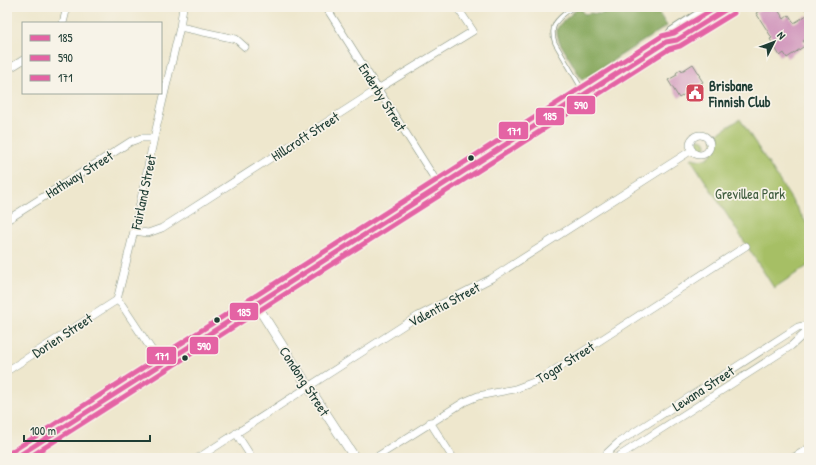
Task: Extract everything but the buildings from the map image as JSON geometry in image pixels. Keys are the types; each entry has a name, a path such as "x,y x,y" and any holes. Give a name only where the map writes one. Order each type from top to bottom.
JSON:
{"main road":[{"path":"666,42 672,33 713,7"},
{"path":"15,458 666,42 677,40 730,7"}],"street":[{"path":"63,22 67,7"},
{"name":"Fairland Street","path":"117,300 180,28 183,7"},
{"name":"Enderby Street","path":"326,7 440,187"},
{"name":"Hillcroft Street","path":"134,231 148,233 162,228 473,31 457,7"},
{"path":"180,28 236,39 245,47"},
{"path":"7,70 22,61"},
{"name":"Hathway Street","path":"7,220 130,142 141,138 154,138"},
{"name":"Valentia Street","path":"198,458 418,316 492,278 692,150"},
{"name":"Togar Street","path":"375,458 464,402 478,396 515,389 539,380 746,246"},
{"path":"117,300 122,305 161,364"},
{"name":"Dorien Street","path":"7,371 117,300"},
{"name":"Condong Street","path":"256,304 355,458"},
{"name":"Lewana Street","path":"605,458 607,453 619,442 798,327 808,325"},
{"name":"Lewana Street","path":"616,458 791,346 804,334 808,325"},
{"path":"430,422 453,458"},
{"path":"236,433 252,458"},
{"path":"793,458 809,448"},
{"path":"7,454 9,458"}],"lane":[{"path":"573,7 556,21 553,28 553,38 585,94"}],"path":[{"path":"804,7 806,12 809,13"}],"green space":[{"path":"579,7 585,7 582,11 585,14 601,14 613,7 655,7 667,26 582,80 559,41 557,33 557,29 560,24"},
{"name":"Grevillea Park","path":"740,119 809,227 809,265 774,288 691,159 703,159 711,155 714,147 712,137"},
{"path":"698,139 702,139 706,145 702,151 698,151 694,147 694,143"}],"transit line":[{"name":"171","path":"11,452 662,36 674,33 717,7"},
{"name":"185","path":"15,458 666,42 677,40 730,7"},
{"name":"590","path":"28,458 669,49 680,46 734,13"}],"place":[{"name":"Brisbane Finnish Club","path":"695,93"}]}
